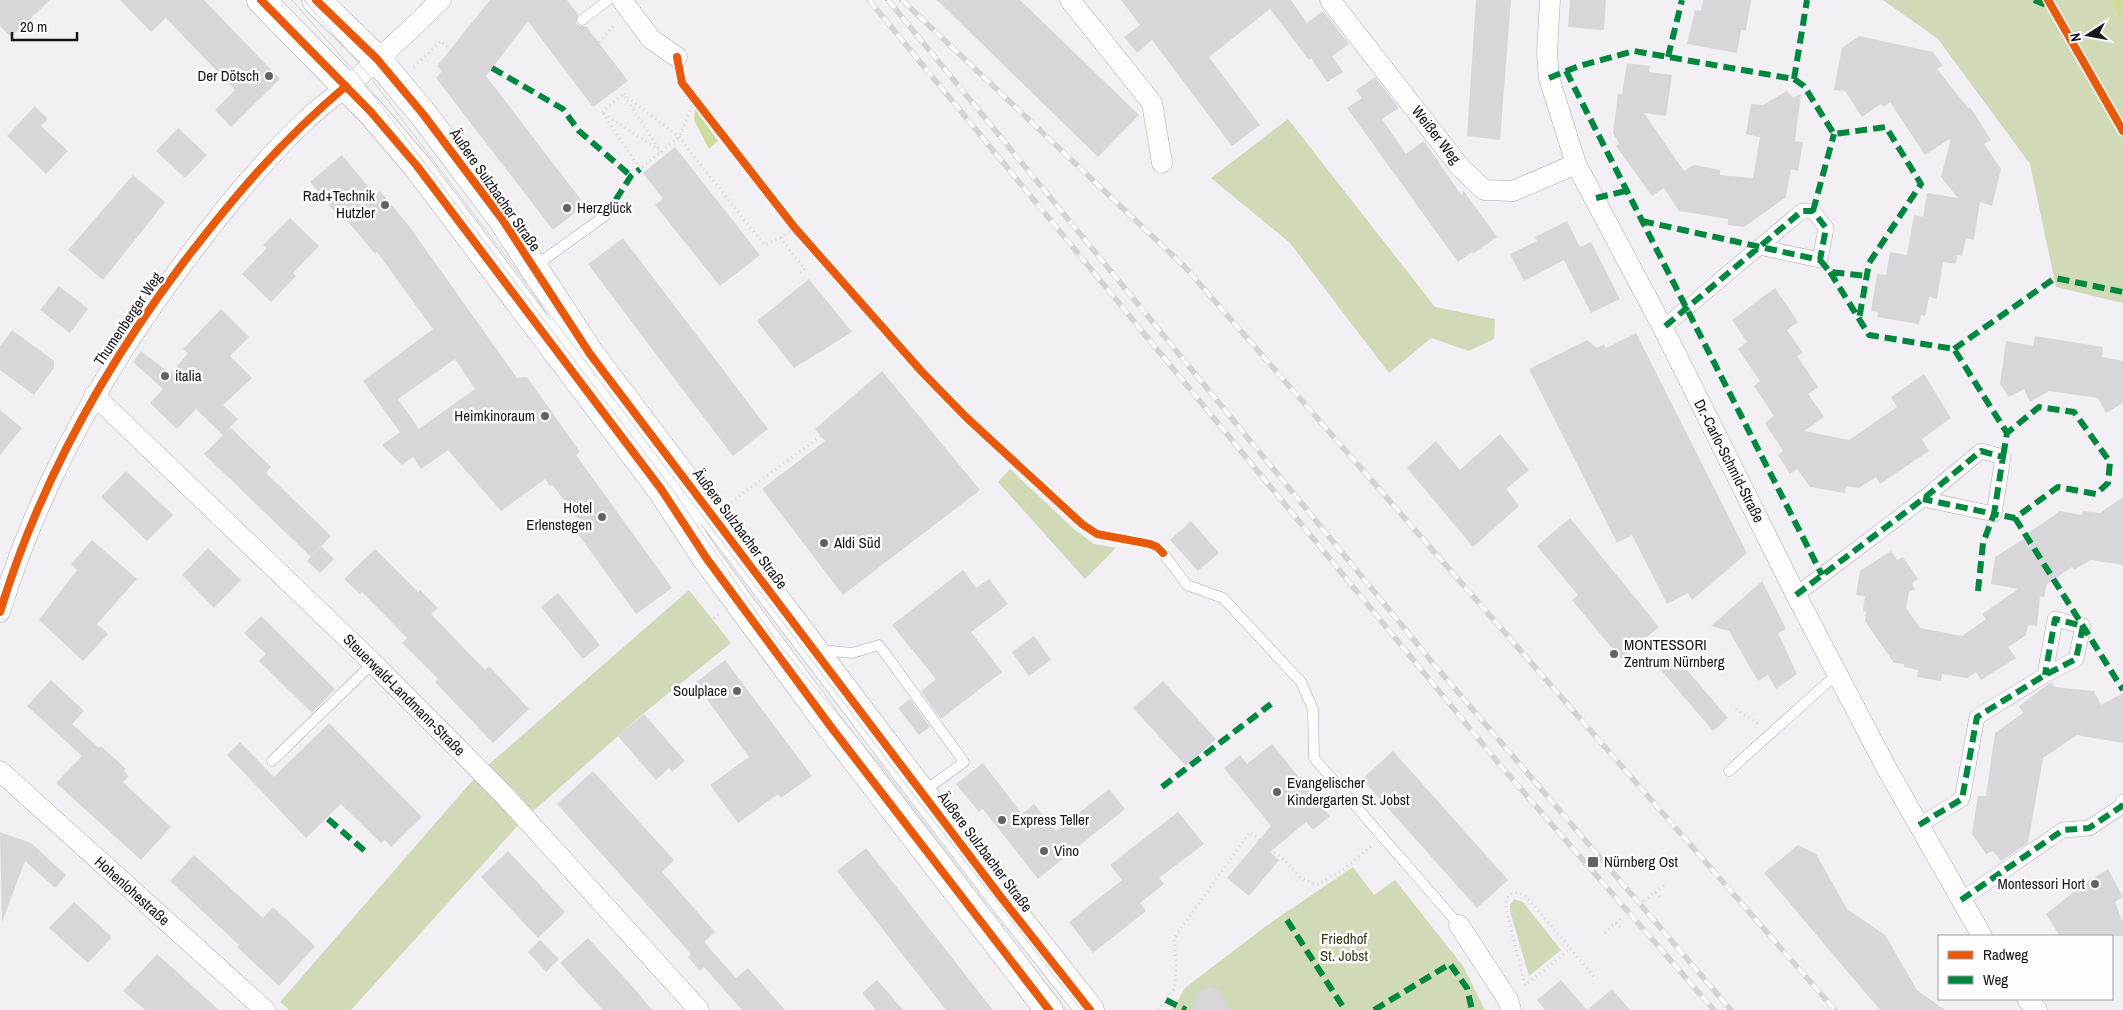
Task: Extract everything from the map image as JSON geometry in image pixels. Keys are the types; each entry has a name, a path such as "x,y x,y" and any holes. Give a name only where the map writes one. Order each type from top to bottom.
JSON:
{"main road":[{"name":"Äußere Sulzbacher Straße","path":"261,0 390,132 491,262 661,489 812,649 1090,1010"},
{"name":"Äußere Sulzbacher Straße","path":"316,0 384,53 424,114 482,192 590,354 712,516 719,550 990,933 1044,1003"},
{"path":"990,933 1013,912"},
{"path":"1044,1003 1064,977"}],"street":[{"name":"Thumenberger Weg","path":"0,612 4,587 71,436 151,306 230,201 306,120 384,53 441,0"},
{"path":"622,0 651,39 677,57"},
{"path":"1070,0 1152,103 1162,162"},
{"name":"Weißer Weg","path":"1330,0 1460,167 1484,190 1513,191 1576,164"},
{"name":"Dr.-Carlo-Schmid-Straße","path":"1550,0 1547,53 1549,78 1576,164 1663,328 1796,595 1919,826 1981,935"},
{"path":"1663,328 1759,247"},
{"name":"Steuerwald-Landmann-Straße","path":"94,396 373,663 506,797 699,1010"},
{"path":"1796,595 1923,499 1981,451 2003,457 1994,514 1923,499"},
{"path":"1919,826 1962,799 1977,717 2045,676"},
{"name":"Hohenlohestraße","path":"0,772 265,1010"},
{"path":"1960,900 2063,830 2089,828 2122,806 2123,802"},
{"path":"1459,925 1508,1000 1511,1010"},
{"path":"2028,1000 2037,1010"}],"lane":[{"path":"582,20 608,0"},
{"path":"532,268 606,215"},
{"path":"1163,553 1187,585 1224,598 1301,682 1313,709 1314,758 1381,838 1459,925"},
{"path":"812,649 852,654 879,645 964,762 922,792"},
{"path":"272,761 373,663"},
{"path":"1729,771 1838,673"}],"path":[{"path":"1892,0 1946,40 1969,75 2007,115 2049,166 2083,214 2123,281"},
{"path":"384,53 412,69 441,41 450,49"},
{"path":"602,112 623,94"},
{"path":"623,94 679,137 764,245 780,238 795,228"},
{"path":"623,94 661,152"},
{"path":"602,112 640,169 679,137 696,98"},
{"path":"602,112 661,152"},
{"path":"780,238 805,269 799,274"},
{"path":"712,516 825,433 850,451 856,473"},
{"path":"892,449 908,441 914,441 918,446 924,465 920,481 924,491"},
{"path":"822,502 829,493 856,473 877,468 888,459 892,449 890,443"},
{"path":"829,493 833,502 847,513 852,522 866,535"},
{"path":"530,776 708,622"},
{"path":"1736,709 1770,734"},
{"path":"315,1010 506,797"},
{"path":"1158,1010 1175,988 1174,938 1250,832 1285,861 1301,878 1317,885 1342,870 1381,838"},
{"path":"1644,901 1664,886"},
{"path":"1570,949 1525,985 1506,909 1509,895 1515,892 1526,896 1595,978"},
{"path":"1656,892 1660,897"},
{"path":"1605,934 1622,917"},
{"path":"1616,923 1622,930"}],"green space":[{"path":"1883,0 2109,0 2123,25 2123,303 2056,287 2030,164 1938,39"},
{"path":"1288,119 1435,307 1495,319 1494,339 1469,351 1431,338 1389,373 1290,243 1211,178"},
{"path":"1010,469 1075,530 1094,544 1116,548 1085,579 998,482"},
{"path":"689,590 731,643 644,713 522,821 351,1010 289,1010 280,1002 479,773"},
{"name":"Friedhof St. Jobst","path":"1353,867 1374,895 1395,880 1463,966 1485,1010 1172,1010 1185,988 1266,926"},
{"path":"1514,899 1523,902 1561,950 1529,976 1510,911 1510,905"}],"shaded area":[{"path":"2109,0 2123,0 2123,25"},
{"path":"695,109 718,141 709,149 694,120"}],"building":[{"path":"0,0 50,0 11,37 0,26"},
{"path":"120,0 204,0 280,79 231,127 215,110 235,90 166,18 151,32"},
{"path":"490,0 567,0 578,15 576,24 586,26 628,81 593,107 528,21 486,76 585,205 553,230 436,78 442,71 437,66"},
{"path":"937,0 1020,0 1139,115 1098,157"},
{"path":"1121,0 1291,0 1307,23 1323,11 1349,44 1332,56 1343,72 1327,82 1311,58 1309,60 1270,9 1209,57 1260,125 1232,146 1152,40 1137,53 1124,37 1140,25"},
{"path":"1476,0 1511,0 1500,140 1467,136"},
{"path":"1570,0 1606,0 1604,30 1568,27"},
{"path":"1703,0 1751,0 1746,30 1741,30 1737,53 1687,44 1695,10 1701,11"},
{"path":"1859,36 1933,52 1943,66 1937,69 1968,108 1970,107 1991,140 1984,144 2001,169 1992,206 1980,202 1974,240 1966,238 1962,256 1957,255 1956,264 1943,262 1937,299 1929,297 1925,316 1921,315 1919,324 1877,317 1878,312 1871,311 1877,274 1886,275 1890,252 1907,255 1914,215 1923,217 1927,193 1958,198 1941,177 1951,138 1925,155 1890,102 1884,107 1881,104 1862,117 1845,91 1834,90 1842,48"},
{"path":"1627,63 1650,66 1649,72 1672,75 1666,116 1644,113 1684,171 1694,165 1720,170 1720,175 1753,178 1760,137 1746,134 1751,104 1763,105 1787,91 1793,98 1801,94 1795,141 1803,142 1798,171 1791,169 1786,197 1744,227 1728,225 1728,219 1679,211 1664,188 1652,196 1616,146 1619,143 1613,133 1618,94 1622,94"},
{"path":"1375,77 1399,108 1382,119 1406,154 1424,141 1462,196 1463,190 1497,237 1458,262 1347,108 1362,98 1356,90"},
{"path":"35,106 48,119 41,126 68,151 46,174 7,136"},
{"path":"178,128 207,155 185,178 156,151"},
{"path":"675,147 760,255 720,286 655,205 663,199 643,173"},
{"path":"342,155 375,195 380,191 409,226 517,378 527,377 580,452 576,455 672,588 636,614 578,534 584,529 553,485 550,486 545,479 501,511 448,450 421,469 413,457 402,465 382,445 400,432 363,381 433,329 377,252 375,254 346,219 343,222 310,182","holes":["455,359 475,389 419,429 398,399"]},
{"path":"133,175 165,202 103,280 68,250"},
{"path":"290,218 319,246 293,273 296,276 271,302 242,274 267,248 263,245"},
{"path":"1567,221 1580,247 1591,242 1620,299 1591,313 1564,260 1524,281 1510,254 1537,241 1535,237"},
{"path":"623,238 768,429 733,456 588,264"},
{"path":"809,279 852,332 794,368 757,321"},
{"path":"59,286 88,309 70,333 40,310"},
{"path":"1775,288 1798,322 1787,330 1803,353 1797,356 1818,387 1808,394 1824,417 1804,431 1849,440 1897,407 1891,397 1924,374 1951,418 1922,439 1929,451 1880,484 1876,477 1859,488 1846,486 1845,493 1810,487 1797,469 1790,474 1778,455 1783,451 1765,423 1774,416 1754,386 1760,381 1738,349 1747,342 1732,320"},
{"path":"221,309 249,337 230,356 252,378 223,405 238,419 225,433 231,428 271,467 266,473 331,536 311,557 204,454 223,435 196,409 177,429 150,403 163,389 133,362 141,351 171,374 188,353 183,349"},
{"path":"12,330 54,361 54,368 34,395 0,370 0,346"},
{"path":"1636,333 1747,553 1692,600 1688,593 1667,604 1632,535 1617,543 1529,369 1587,340 1597,348 1604,344 1606,348"},
{"path":"2035,336 2103,347 2102,357 2123,361 2123,403 2106,413 2098,398 2049,391 2030,402 2024,389 2009,397 2000,384 2006,341 2033,346"},
{"path":"882,371 980,490 843,595 762,489 825,441 815,429"},
{"path":"0,410 22,428 0,455"},
{"path":"1500,434 1529,470 1506,489 1519,506 1473,547 1407,468 1436,441 1460,470"},
{"path":"126,471 173,515 147,541 101,497"},
{"path":"2123,497 2123,565 2091,560 2074,570 2072,567 2047,584 2044,597 2040,596 2037,626 2028,625 2026,635 2008,647 2016,658 1981,680 1976,672 1967,678 1942,674 1941,681 1917,677 1918,670 1904,667 1904,664 1894,663 1865,621 1866,612 1863,611 1865,596 1856,595 1860,571 1891,551 1897,560 1903,557 1918,579 1912,583 1915,589 1909,592 1906,608 1920,628 1962,636 1986,619 1982,614 2018,589 1991,584 1995,557 2025,538 2024,536 2060,511 2082,515 2083,511 2100,513"},
{"path":"1570,518 1659,627 1621,659 1572,600 1578,595 1537,546"},
{"path":"1191,521 1219,553 1198,571 1170,540"},
{"path":"92,540 137,579 97,624 108,634 83,661 39,620 77,570 71,564"},
{"path":"321,546 334,559 320,573 307,561"},
{"path":"208,548 241,580 214,608 182,575"},
{"path":"375,549 418,592 420,590 438,608 431,614 485,670 489,666 529,709 493,743 435,682 438,679 402,643 407,638 362,592 360,594 344,579"},
{"path":"963,570 976,588 989,579 1008,604 971,632 1002,672 941,719 921,691 936,679 892,625"},
{"path":"1762,581 1786,629 1778,633 1797,674 1776,689 1768,675 1758,681 1729,631 1711,626"},
{"path":"558,593 600,645 583,659 541,607"},
{"path":"261,616 335,689 312,713 259,661 266,654 244,633"},
{"path":"1034,636 1051,660 1029,676 1012,652"},
{"path":"1675,656 1728,718 1713,731 1660,669"},
{"path":"725,660 812,776 781,798 778,794 738,823 710,785 749,757 695,683"},
{"path":"51,680 84,711 72,724 99,748 101,746 126,769 124,771 129,776 123,782 171,827 141,860 56,783 82,756 27,706"},
{"path":"1163,681 1216,739 1186,766 1133,708"},
{"path":"2051,682 2055,687 2094,691 2101,705 2123,693 2123,743 2077,735 2043,758 2028,843 2001,861 1993,851 1986,854 1972,834 1978,796 1986,796 1995,733 2023,713 2019,706"},
{"path":"910,699 930,727 919,735 898,708"},
{"path":"644,714 685,761 672,772 669,768 656,780 618,736"},
{"path":"329,723 422,817 391,847 385,840 381,843 341,804 306,838 227,755 240,742 274,777"},
{"name":"Evangelischer Kindergarten St. Jobst","path":"1272,744 1330,816 1313,830 1306,822 1270,852 1279,860 1249,896 1227,878 1271,826 1224,768 1240,755 1247,764"},
{"path":"1393,751 1508,880 1477,908 1362,779"},
{"name":"Vino","path":"983,763 1022,814 1034,804 1056,831 1109,789 1125,809 1038,879 983,809 979,812 956,784"},
{"path":"593,771 674,860 662,872 715,932 704,942 736,978 748,968 785,1010 742,1010 704,967 700,971 688,957 691,954 557,804"},
{"path":"1178,812 1204,844 1159,878 1164,884 1140,903 1146,911 1093,953 1069,922 1122,880 1110,865"},
{"path":"0,832 31,843 66,875 55,888 25,861 2,922"},
{"path":"1798,845 1816,854 1847,909 1885,935 1917,990 1945,1010 1880,1010 1764,873"},
{"path":"866,848 993,1010 946,1010 837,871"},
{"path":"508,851 565,912 538,938 481,877"},
{"path":"194,855 263,918 273,907 315,946 279,986 237,947 239,945 170,881"},
{"name":"Montessori Hort","path":"2108,869 2123,897 2115,902 2123,923 2123,936 2059,935 2046,914 2085,883"},
{"path":"74,902 112,937 88,963 49,928"},
{"path":"588,938 652,1010 603,1010 560,963"},
{"path":"540,940 559,959 546,972 528,952"},
{"path":"157,954 219,1010 145,1010 123,991"},
{"path":"877,980 903,1010 876,1010 862,993"},
{"path":"1561,980 1587,1010 1545,1010 1537,1000"},
{"path":"1209,987 1219,990 1230,1010 1193,1010 1198,993"},
{"path":"1612,989 1630,1010 1587,1010"}],"tram line":[{"path":"292,0 361,79 672,489 777,642 881,766 1066,1010"},
{"path":"304,0 367,73 916,798 1081,1010"}],"railway":[{"path":"869,0 1500,765 1714,1010"},
{"path":"888,0 1432,662 1731,1010"},
{"path":"902,0 1185,267 1835,1010"}],"marked path":[{"path":"1668,57 1682,0"},
{"path":"1794,79 1807,0"},
{"path":"2034,0 2051,7"},
{"path":"1549,78 1579,66 1634,51 1794,79 1804,86 1834,134 1886,127 1921,184 1869,263 1859,319"},
{"path":"492,68 563,109 579,131 631,176"},
{"path":"1566,71 1822,575"},
{"path":"1813,211 1834,134"},
{"path":"606,215 631,176 640,169"},
{"path":"1596,198 1626,191"},
{"path":"1642,221 1820,260 1826,228 1813,211 1802,211 1663,328"},
{"path":"1820,260 1830,272 1867,276"},
{"path":"1830,272 1869,335 1954,349 2007,433 2003,457"},
{"path":"1954,349 2055,278 2123,292"},
{"path":"1978,591 1983,543 1994,514 2015,518 2058,487 2096,494 2108,483 2110,462 2074,412 2039,407 2007,433"},
{"path":"1796,595 1923,499 1981,451 2003,457 1994,514 1923,499"},
{"path":"2015,518 2123,690"},
{"path":"1919,825 1962,799 1977,717 2045,675 2076,659 2083,626 2055,619 2045,675"},
{"path":"1162,787 1271,704"},
{"path":"1961,900 2063,830 2089,828 2122,806 2123,802"},
{"path":"328,819 366,852"},
{"path":"1287,920 1345,1010"},
{"path":"1374,1010 1450,964 1467,988 1472,1010"},
{"path":"1166,1000 1186,1010"}],"cycle path":[{"path":"261,0 371,112 417,166 661,489 707,559 831,727 1049,1010"},
{"path":"316,0 377,59 423,114 502,219 590,354 1000,896 1090,1010"},
{"path":"2048,0 2123,131"},
{"path":"677,57 682,83 795,228 922,372 967,418 1082,524 1097,534 1150,544 1157,547 1163,553"},
{"path":"0,612 34,518 54,473 76,429 126,344 183,263 221,214 300,127 346,86"}],"place":[{"name":"Der Dötsch","path":"269,76"},
{"name":"Rad+Technik Hutzler","path":"385,205"},
{"name":"Herzglück","path":"567,208"},
{"name":"italia","path":"165,376"},
{"name":"Heimkinoraum","path":"545,416"},
{"name":"Hotel Erlenstegen","path":"602,517"},
{"name":"Aldi Süd","path":"824,543"},
{"name":"MONTESSORI Zentrum Nürnberg","path":"1614,654"},
{"name":"Soulplace","path":"737,691"},
{"name":"Evangelischer Kindergarten St. Jobst","path":"1277,792"},
{"name":"Express Teller","path":"1002,820"},
{"name":"Vino","path":"1044,851"},
{"name":"Nürnberg Ost","path":"1593,862"},
{"name":"Montessori Hort","path":"2095,884"}]}
